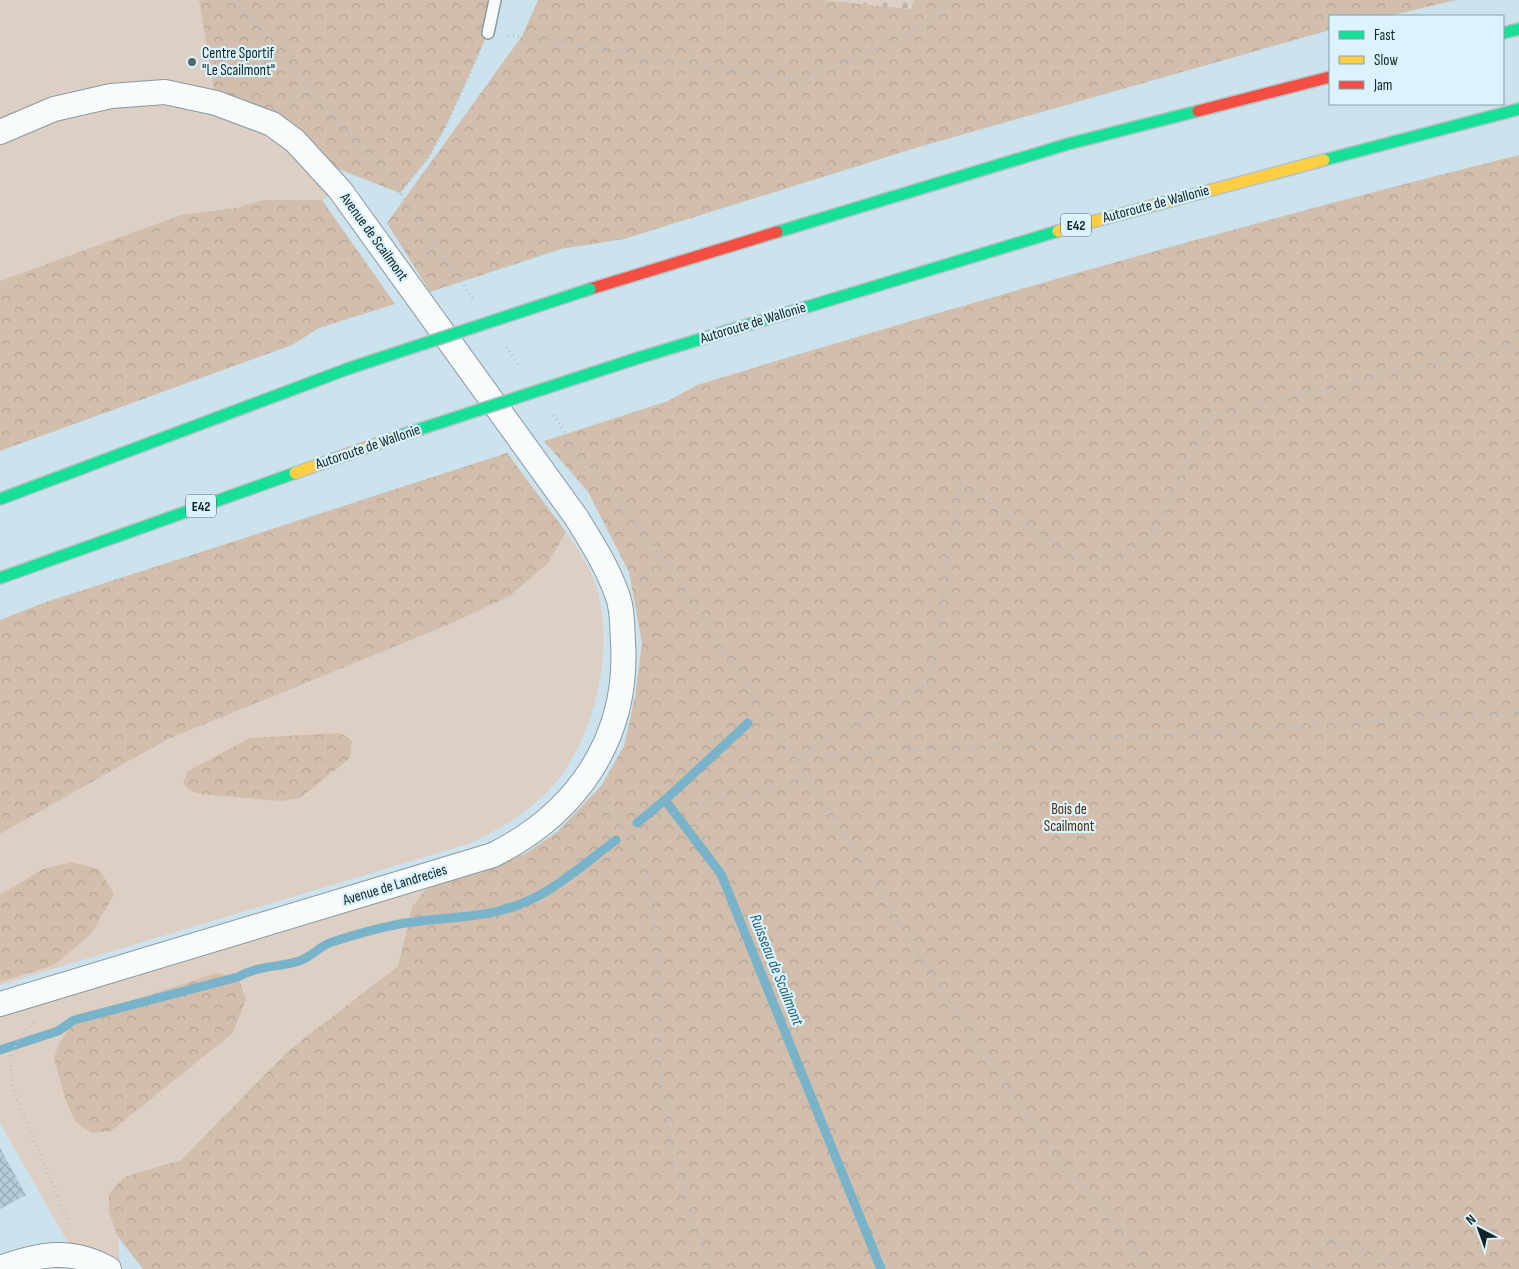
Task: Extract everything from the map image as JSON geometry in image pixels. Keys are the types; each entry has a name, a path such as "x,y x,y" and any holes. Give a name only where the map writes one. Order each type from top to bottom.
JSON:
{"highway":[{"path":"1504,34 1519,29"},
{"path":"0,499 350,368 590,289 1068,144 1329,77"},
{"name":"Autoroute de Wallonie","path":"0,578 402,435 638,358 1090,221 1519,109"}],"street":[{"name":"Avenue de Scailmont","path":"0,132 54,108 111,96 165,92 242,112 272,124 295,141 340,190 576,517 602,559 618,598"},
{"name":"Avenue de Landrecies","path":"0,1004 493,855 518,842 560,809 580,786 597,761 610,734 620,702 625,668 618,598"},
{"path":"0,1268 28,1258 50,1254 75,1255 92,1259 109,1269"}],"lane":[{"path":"488,33 495,0"}],"path":[{"path":"228,0 260,28 400,193 449,264"},
{"path":"400,193 429,157 448,122 488,33 522,36 800,81 905,38 944,6 946,0"},
{"path":"796,758 932,682 960,484 1089,564 1148,546 1210,417 1519,343"},
{"path":"667,564 796,758 806,777 950,1003 1043,1138 1151,1269"},
{"path":"796,758 1519,712"},
{"path":"630,837 653,822 703,800 758,794 806,777"},
{"path":"580,786 596,799 630,837 643,860 657,941 663,1100 676,1162 710,1269"},
{"path":"40,1016 15,1043 9,1068 13,1089 76,1239 75,1255"},
{"path":"1318,1269 1313,1264 1322,1239 1420,1269"}],"green space":[{"path":"0,0 369,0 315,160 340,190 322,200 263,200 236,208 181,215 0,281"},
{"path":"199,0 495,0 488,33 448,122 429,157 400,193 315,160 216,103"},
{"path":"538,0 824,0 911,9 913,0 1456,0 1393,15 1329,15 1329,30 922,146 624,239 561,249 430,292 387,223 522,36"},
{"path":"824,0 913,0 911,9"},
{"name":"Bois de Scailmont","path":"1519,155 1519,1269 143,1269 118,1237 109,1212 109,1194 124,1177 181,1160 288,1051 398,966 412,907 439,871 493,855 523,855 557,832 601,786 624,746 635,697 642,643 629,572 588,492 544,441 668,401 697,385 901,324 1209,236"},
{"path":"263,200 322,200 395,304 319,328 292,345 0,451 0,281 181,215 236,208"},
{"path":"507,453 566,532 548,563 510,596 448,625 166,740 0,834 0,620 43,603"},
{"path":"566,532 589,568 598,592 603,618 601,674 595,702 586,729 574,755 542,797 526,811 471,843 0,985 0,834 166,740 448,625 510,596 548,563"},
{"path":"341,733 352,741 350,758 300,798 281,801 199,794 189,790 183,783 188,771 250,738"},
{"path":"72,862 99,869 114,894 92,933 54,965 0,982 0,895 43,869"},
{"path":"439,871 412,907 398,966 288,1051 181,1160 124,1177 109,1212 118,1237 120,1269 75,1255 0,1123 0,1004"},
{"path":"216,973 238,977 246,1000 232,1034 111,1131 91,1133 75,1121 65,1098 54,1058 58,1046 74,1020"}],"building":[{"path":"0,1148 26,1195 0,1209"}],"waterway":[{"name":"Ruisseau de Scailmont","path":"748,723 665,800 721,874 881,1269"},
{"path":"637,823 665,800"},
{"path":"0,1050 58,1031 74,1020 238,977 253,970 299,961 327,944 362,933 403,923 492,912 518,905 545,892 616,840"}],"traffic: fast":[{"path":"1504,33 1519,29"},
{"path":"1324,160 1519,109"},
{"path":"777,232 1068,144 1198,111"},
{"path":"638,358 1058,231"},
{"path":"350,368 590,289"},
{"path":"402,435 638,358"},
{"path":"0,499 350,368"},
{"path":"0,578 295,473"}],"traffic: slow":[{"path":"1058,231 1324,160"},
{"path":"295,473 402,435"}],"traffic: jam":[{"path":"1198,111 1329,77"},
{"path":"590,289 777,232"}],"place":[{"name":"Centre Sportif \"Le Scailmont\"","path":"192,62"}]}
